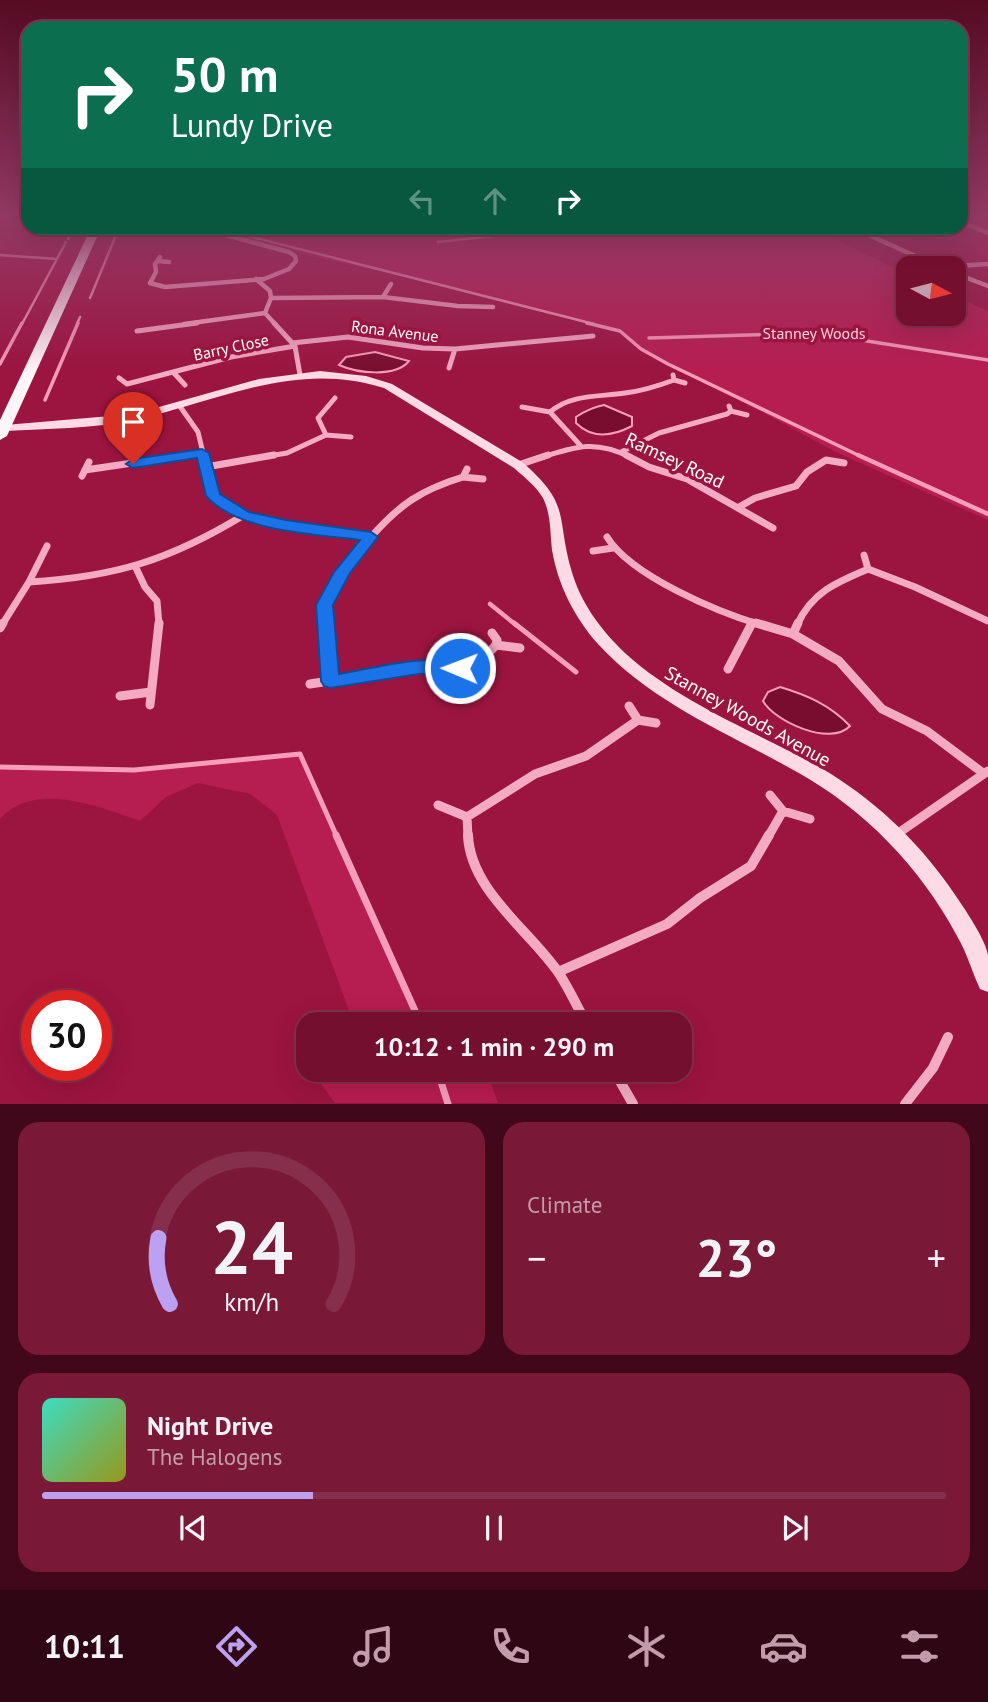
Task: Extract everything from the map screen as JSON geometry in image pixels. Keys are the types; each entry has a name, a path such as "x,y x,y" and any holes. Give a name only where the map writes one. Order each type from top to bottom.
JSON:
{"main road":[{"path":"3,432 77,270"}],"street":[{"path":"155,270 150,283 157,286 223,285 287,270"},
{"path":"966,278 988,286"},
{"path":"256,279 266,285 271,298 265,313"},
{"path":"383,297 391,284"},
{"path":"271,298 383,297 493,307"},
{"path":"137,331 265,313"},
{"path":"265,313 293,345 300,375"},
{"name":"Rona Avenue","path":"293,345 348,337 383,340 423,348 455,349 593,336"},
{"name":"Barry Close","path":"118,388 230,357 293,345"},
{"name":"Rona Avenue","path":"449,368 455,349"},
{"name":"Barry Close","path":"173,372 185,385"},
{"name":"Stanney Woods Avenue","path":"3,432 135,417 259,382 300,375 345,376 388,386 519,465 535,478 554,505 569,587 603,641 643,679 802,767 853,799 896,835 954,909 980,958 988,982"},
{"path":"550,412 555,406 567,401 626,393 674,377 685,383"},
{"path":"119,378 127,384"},
{"path":"326,435 318,418 335,398"},
{"path":"179,405 199,435 214,496 244,515 286,525 371,537"},
{"path":"522,407 550,412 580,445"},
{"path":"621,452 649,437 715,419 730,409 747,415"},
{"path":"206,467 287,453 326,435 351,437"},
{"name":"Ramsey Road","path":"519,465 580,445 600,446 621,452 649,467 687,479 773,528"},
{"path":"89,462 83,473 202,453"},
{"path":"739,507 755,498 796,486 824,457 844,463"},
{"path":"463,477 467,469"},
{"path":"330,681 325,605 342,572 391,514 407,501 432,487 463,477 483,479"},
{"path":"29,582 64,581 136,568 200,543 244,515"},
{"path":"607,537 613,548 644,572 686,597 752,623 793,634 839,662 882,709 928,731 986,772 896,835"},
{"path":"0,628 29,582 47,546"},
{"path":"593,551 613,548"},
{"path":"864,555 868,569"},
{"path":"136,568 145,587 157,601 159,623 150,705"},
{"path":"793,634 804,607 819,591 868,569 915,587 988,621"},
{"path":"727,669 752,623"},
{"path":"310,684 419,667 460,668 484,658 496,645 497,640 492,633"},
{"path":"496,645 520,648"},
{"path":"120,696 151,692"},
{"path":"629,706 638,720"},
{"path":"467,817 535,774 586,757 638,720 656,723"},
{"path":"769,795 783,811 810,819"},
{"path":"438,805 467,817"},
{"path":"558,972 667,924 700,898 751,866 783,811"},
{"path":"467,817 468,846 483,882 558,972 580,1012"},
{"path":"905,1104 933,1068 948,1037"},
{"path":"620,1082 633,1104"}],"green space":[{"name":"Stanney Woods","path":"372,270 896,270 896,326 966,326 966,301 988,311 988,520 836,452 629,341 620,331 457,288"},
{"path":"300,754 416,1012 350,1012 277,815 250,794 198,783 166,797 140,821 87,804 49,799 14,807 0,819 0,767 134,770"},
{"path":"491,1082 498,1103 335,1103 321,1084"}],"shaded area":[{"path":"375,352 409,361 395,370 385,372 365,372 339,365 346,357"},
{"path":"604,405 632,417 632,426 610,434 596,434 576,423 576,417 579,415"},
{"path":"780,687 818,702 850,726 841,732 830,734 817,733 790,723 769,709 763,701 768,692"}],"waterway":[{"path":"22,324 51,270"},
{"path":"90,298 102,270"},
{"path":"380,270 594,324"},
{"path":"77,324 80,317"},
{"path":"0,364 22,323"},
{"path":"45,400 78,323"},
{"path":"587,323 620,331 641,349 668,364 862,457"},
{"path":"649,338 816,333 988,360"},
{"path":"858,455 988,514"},
{"path":"490,604 516,625"},
{"path":"514,623 576,672"},
{"path":"0,767 134,770 300,754 337,837"},
{"path":"336,835 416,1012"},
{"path":"441,1082 448,1104"}],"route":[{"path":"133,464 202,453 214,496 244,515 286,525 337,530 371,537 342,572 325,605 330,681 419,667 460,668"}]}
